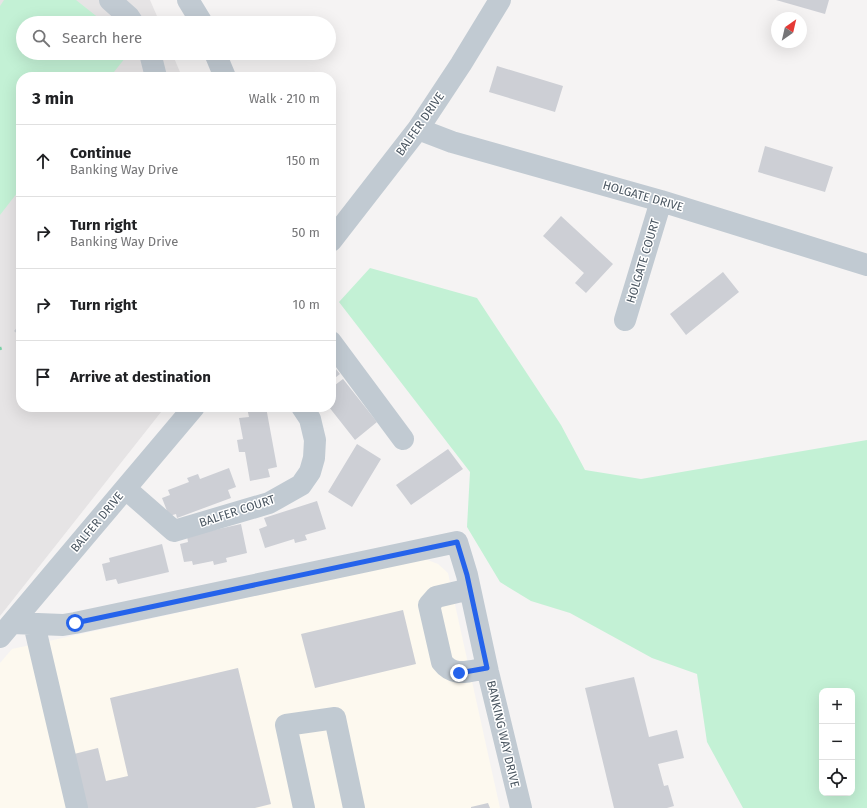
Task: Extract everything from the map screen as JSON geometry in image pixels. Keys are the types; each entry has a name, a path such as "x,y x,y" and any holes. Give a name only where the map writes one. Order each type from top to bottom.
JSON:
{"street":[{"path":"110,0 128,16"},
{"path":"188,0 198,16"},
{"name":"BALFER DRIVE","path":"336,235 418,129 461,64 500,0"},
{"path":"152,60 155,72"},
{"path":"218,60 223,72"},
{"name":"HOLGATE DRIVE","path":"418,129 452,142 661,201 867,265"},
{"name":"HOLGATE COURT","path":"625,320 661,201"},
{"path":"336,349 403,439"},
{"name":"BALFER DRIVE","path":"6,630 190,412"},
{"name":"BALFER COURT","path":"126,489 174,531 269,503 301,485 310,472 314,458 315,440 310,419 305,412"},
{"name":"BANKING WAY DRIVE","path":"6,630 34,624 63,625 75,623 457,542 470,589 487,668 521,808"},
{"path":"470,589 436,597 430,605 440,655 442,662 447,668 459,673 487,668"},
{"path":"34,624 77,808"},
{"path":"304,808 286,725 335,718 354,808"}],"path":[{"path":"0,348 0,352"}],"shaded area":[{"path":"0,0 150,0 157,16 16,16 16,60 175,60 180,72 16,72 16,412 161,412 0,616"},
{"path":"425,559 438,564 448,573 500,808 0,808 0,663 12,649"}],"green space":[{"path":"4,0 76,0 96,16 16,16 16,60 123,60 114,72 16,72 16,194 0,215 0,6"},
{"path":"370,268 477,298 561,425 585,470 641,479 867,440 867,808 743,808 707,742 697,674 652,658 570,613 531,601 500,582 467,527 470,472 339,302"}],"building":[{"path":"776,0 829,0 825,14"},
{"path":"497,66 563,86 555,112 489,92"},
{"path":"765,146 833,167 825,192 758,172"},
{"path":"561,216 613,264 586,293 575,283 584,273 543,236"},
{"path":"723,272 739,292 686,335 670,314"},
{"path":"336,369 340,374 336,377"},
{"path":"343,379 377,422 355,440 333,412 336,412 336,384"},
{"path":"248,412 267,412 277,467 268,469 270,477 250,481 245,452 239,452 237,440 243,439 239,418 249,417"},
{"path":"357,444 381,459 352,507 328,492"},
{"path":"448,449 463,469 411,505 396,485"},
{"path":"229,468 236,487 228,490 231,498 177,518 176,514 169,516 162,498 170,495 168,490 189,482 187,478 198,474 200,479"},
{"path":"317,501 326,529 305,535 307,540 295,543 294,539 265,548 259,529 267,526 264,518"},
{"path":"241,524 247,553 226,558 227,562 214,565 213,561 193,565 192,561 184,562 180,544 188,542 187,536"},
{"path":"162,544 169,572 118,584 116,579 106,581 102,564 110,562 109,558"},
{"path":"403,610 416,664 315,688 301,634"},
{"path":"238,668 271,804 255,808 87,808 74,754 98,748 106,781 128,776 110,698"},
{"path":"634,677 649,737 677,730 684,758 658,764 664,786 668,785 674,806 667,808 614,808 585,688"},
{"path":"488,803 490,808 471,808 471,807"}],"route":[{"path":"75,623 209,596 457,542 467,575 487,668 459,673"}]}
